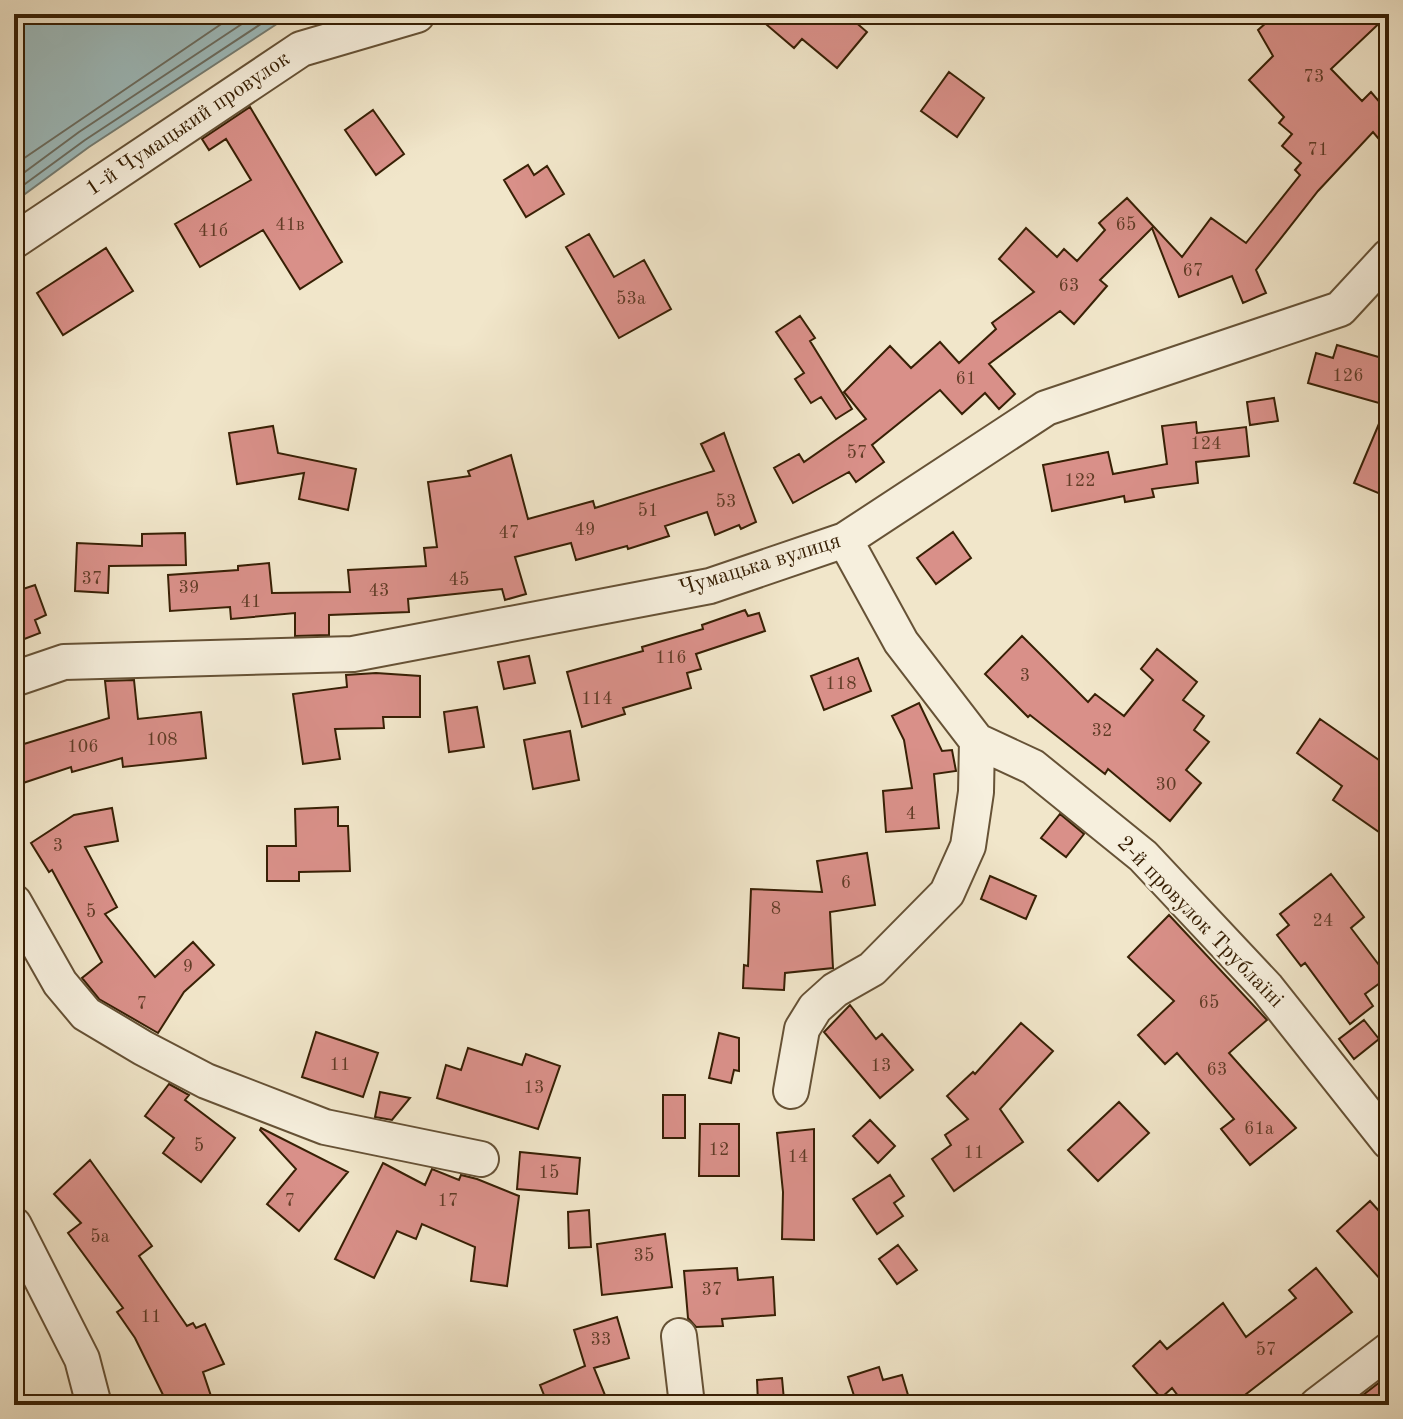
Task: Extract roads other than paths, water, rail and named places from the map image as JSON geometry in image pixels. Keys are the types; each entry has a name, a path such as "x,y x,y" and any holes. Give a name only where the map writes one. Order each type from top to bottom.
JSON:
{"street":[{"name":"1-й Чумацький провулок","path":"14,241 301,49 417,15"},
{"name":"Чумацька вулиця","path":"14,679 64,662 353,654 710,586 845,540 1046,408 1340,309 1389,256"},
{"path":"791,1091 802,1029 815,1008 835,990 872,969 947,893 968,846 976,792 977,741 901,642 845,540"},
{"name":"2-й провулок Трублаїні","path":"977,741 1033,767 1143,856 1267,988 1389,1142"},
{"path":"14,902 60,983 86,1014 143,1048 206,1081 325,1127 481,1159"},
{"path":"14,1225 82,1359 94,1405"},
{"path":"679,1336 687,1405"},
{"path":"1317,1405 1389,1350"}],"water":[{"path":"14,14 292,14 89,147 14,202"}]}
